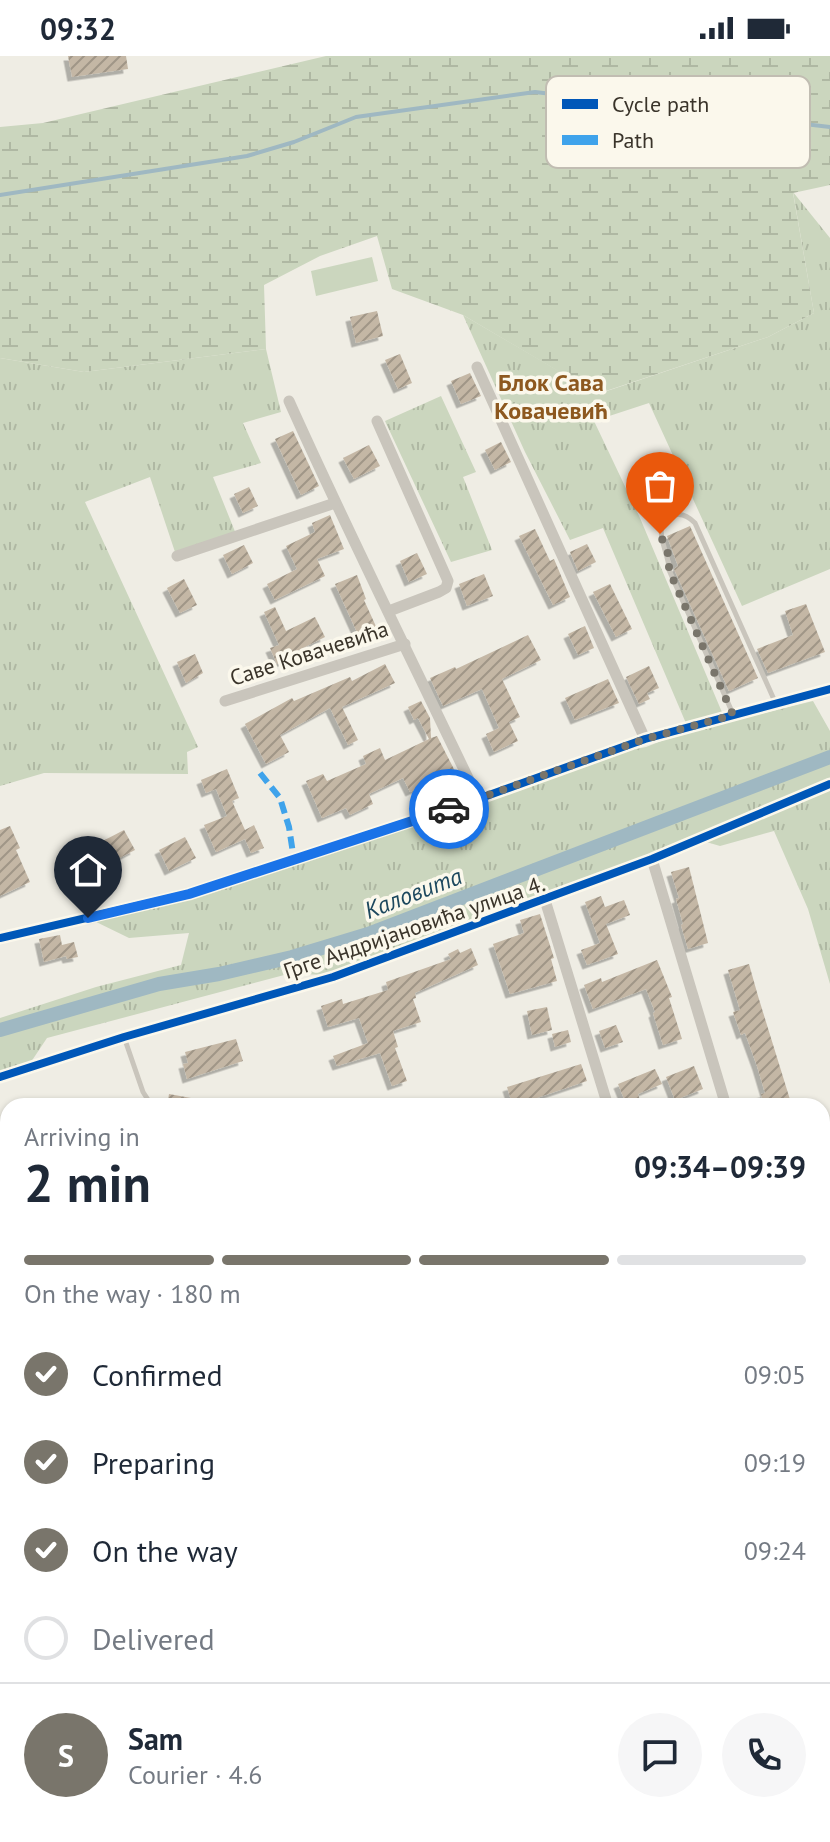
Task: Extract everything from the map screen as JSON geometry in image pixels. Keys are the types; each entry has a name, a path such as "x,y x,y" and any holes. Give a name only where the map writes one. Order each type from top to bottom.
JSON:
{"street":[{"path":"477,367 645,739"},
{"name":"Саве Ковачевића","path":"289,401 478,799"},
{"name":"Саве Ковачевића","path":"377,421 448,581 446,588 439,592 389,611"},
{"path":"177,556 335,503"},
{"name":"Саве Ковачевића","path":"225,701 405,644"},
{"path":"0,938 189,894 478,799 645,739 830,689"},
{"name":"Грге Андријановића улица 4.","path":"0,1077 124,1037 333,977 652,859 830,784"},
{"path":"652,859 724,1098"},
{"path":"545,900 606,1098"}],"lane":[{"path":"733,715 669,570 669,556 661,539 661,530 667,519 676,515 685,515 695,523 776,704"},
{"path":"124,1037 147,1098"}],"green space":[{"path":"326,56 830,56 830,185 793,193 814,313 768,337 597,394 463,315 392,289 377,236 320,256 264,285 266,349 84,372 0,358 0,127 43,123"},
{"path":"793,192 830,238 830,569 742,606 649,403 594,421 640,518 724,717 688,728 603,528 570,540 525,452 463,315 598,394 768,337 814,313"},
{"path":"372,257 378,281 316,296 311,271"},
{"path":"266,349 281,412 243,423 261,463 213,477 236,534 176,555 150,477 85,502 198,747 187,752 188,774 44,773 0,786 0,358 84,372"},
{"path":"441,396 476,472 463,477 492,550 451,562 385,421"},
{"path":"813,701 830,731 830,984 808,909 774,831 720,846 696,839 340,975 288,974 47,1038 27,1068 0,1077 0,1018 96,987 181,965 189,933 129,938 88,918 192,893 594,757 646,747 679,734"}],"building":[{"path":"68,56 126,56 128,69 72,77"},
{"path":"377,311 383,336 356,343 350,317"},
{"path":"400,354 412,383 398,389 385,360"},
{"path":"470,373 481,396 461,404 451,381"},
{"path":"293,431 319,486 301,495 275,439"},
{"path":"501,442 511,462 495,470 485,450"},
{"path":"369,445 380,466 354,479 343,458"},
{"path":"249,487 258,506 243,513 234,494"},
{"path":"330,515 344,549 317,559 325,576 275,600 267,584 297,569 286,546 315,532 312,523"},
{"path":"690,526 758,678 729,691 674,569 678,566 667,536"},
{"path":"535,529 550,561 554,559 570,597 553,605 519,536"},
{"path":"587,544 596,562 578,571 570,552"},
{"path":"244,545 253,563 232,574 223,555"},
{"path":"417,553 427,574 409,582 400,561"},
{"path":"484,574 493,596 467,606 459,584"},
{"path":"357,575 379,633 361,641 335,584"},
{"path":"184,579 197,605 180,613 167,588"},
{"path":"610,584 632,629 616,637 593,592"},
{"path":"806,604 825,652 768,673 757,649 793,635 785,611"},
{"path":"275,607 286,631 315,617 325,637 293,653 295,657 277,664 270,648 279,645 264,612"},
{"path":"585,626 594,648 578,655 568,634"},
{"path":"528,635 541,660 502,679 520,717 509,722 518,741 494,752 486,734 499,728 482,689 443,706 430,678"},
{"path":"195,654 203,673 186,683 177,662"},
{"path":"385,664 395,683 342,707 358,740 348,745 330,708 280,735 289,752 266,764 245,724 292,698 294,701 350,677 352,681"},
{"path":"649,666 659,688 647,693 650,699 639,704 626,677"},
{"path":"608,679 619,703 575,720 565,698"},
{"path":"421,701 430,718 431,738 437,736 457,775 442,783 440,778 410,792 403,778 369,794 373,804 350,815 346,808 322,818 306,781 323,774 327,781 366,764 363,756 380,748 385,760 429,739 408,707"},
{"path":"227,769 239,798 232,801 245,830 254,825 264,848 251,853 245,839 216,852 204,825 227,816 216,789 206,793 201,780"},
{"path":"10,826 20,848 16,850 30,882 0,896 0,830"},
{"path":"124,830 135,850 108,864 97,844"},
{"path":"185,837 196,858 169,871 159,850"},
{"path":"689,867 708,943 688,949 671,872"},
{"path":"601,896 605,907 624,900 630,915 606,924 618,954 587,965 581,950 600,943 585,902"},
{"path":"540,914 554,958 551,959 557,981 510,994 493,944 524,933 520,920"},
{"path":"60,935 62,945 74,942 78,957 67,959 66,956 44,962 39,939"},
{"path":"471,948 478,965 415,993 416,998 413,999 421,1022 393,1031 398,1047 395,1048 407,1081 392,1086 380,1053 337,1066 333,1056 368,1043 359,1018 328,1027 321,1006 342,999 343,1004 388,990 386,982 451,959 448,954 458,949 460,953"},
{"path":"657,960 672,997 669,998 682,1039 663,1045 646,989 593,1009 584,985 601,978 602,982"},
{"path":"749,964 790,1098 762,1098 761,1094 765,1093 757,1066 745,1033 741,1035 733,1012 740,1010 728,970"},
{"path":"547,1007 552,1030 532,1035 527,1011"},
{"path":"616,1025 623,1042 605,1048 599,1031"},
{"path":"568,1030 571,1042 555,1047 552,1034"},
{"path":"236,1039 243,1061 187,1079 183,1064 188,1063 185,1052"},
{"path":"581,1064 587,1081 537,1098 510,1098 507,1087"},
{"path":"694,1066 703,1089 674,1098 666,1077"},
{"path":"655,1069 662,1084 638,1094 639,1098 624,1098 618,1084"},
{"path":"169,1094 191,1098 168,1098"}],"waterway":[{"path":"0,195 247,156 294,142 356,117 535,92 546,93"},
{"path":"810,125 830,127"},
{"name":"Каловита","path":"0,1030 159,984 292,957 368,934 830,757"}],"marked path":[{"path":"260,773 280,798 294,860"}],"cycle path":[{"path":"0,938 189,894 478,799 645,739 830,689"},
{"path":"0,1077 124,1037 333,977 652,859 830,784"}],"way so far":[{"path":"449,809 645,739 733,715 669,570 669,556 660,534"}],"district":[{"name":"Блок Сава Ковачевић","path":"551,396"}],"route":[{"path":"88,918 189,894 449,809"}]}
